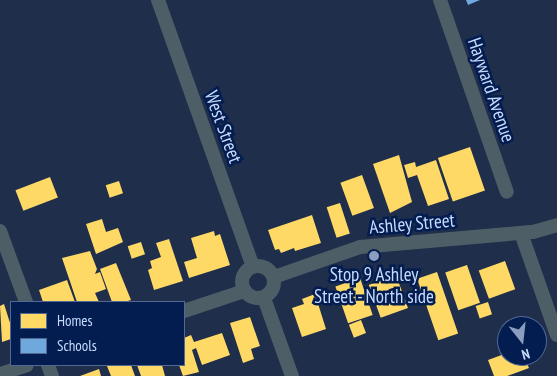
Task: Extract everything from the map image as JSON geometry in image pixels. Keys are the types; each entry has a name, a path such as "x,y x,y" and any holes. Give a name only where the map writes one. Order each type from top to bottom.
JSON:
{"street":[{"name":"West Street","path":"158,0 253,267"},
{"name":"Hayward Avenue","path":"440,0 507,192"},
{"name":"Ashley Street","path":"274,277 360,247 521,233 557,225"},
{"path":"0,230 26,301"},
{"path":"521,233 557,335"},
{"path":"253,267 267,268 274,277 274,288 264,298 252,298 244,291 242,279 253,267"},
{"path":"185,311 244,291"},
{"path":"264,298 292,376"},
{"path":"0,374 24,366"}],"building: Homes":[{"path":"470,147 485,190 453,202 438,158"},
{"path":"399,155 412,202 390,213 373,164"},
{"path":"436,160 449,199 428,206 417,175 408,178 404,165 415,162 416,167"},
{"path":"362,175 374,208 352,216 340,183"},
{"path":"50,177 58,198 23,211 15,190"},
{"path":"119,181 123,193 110,198 106,185"},
{"path":"340,203 350,233 337,238 327,207"},
{"path":"312,215 321,243 295,251 294,248 281,253 279,249 275,250 268,230"},
{"path":"102,219 106,232 118,228 123,242 96,254 86,224"},
{"path":"214,231 215,236 220,234 230,265 189,278 184,262 197,258 191,238"},
{"path":"169,239 183,281 154,290 148,270 152,268 150,261 161,257 156,243"},
{"path":"141,242 145,254 132,259 128,246"},
{"path":"90,251 97,269 95,274 100,272 106,289 95,293 99,301 77,301 62,258"},
{"path":"505,261 515,289 489,299 479,271"},
{"path":"116,263 131,300 112,301 100,269"},
{"path":"467,265 480,303 458,310 445,272"},
{"path":"437,272 458,333 438,340 417,279"},
{"path":"396,275 408,308 381,318 369,285"},
{"path":"360,278 373,315 348,323 335,286"},
{"path":"67,280 75,301 43,301 39,290"},
{"path":"315,294 326,329 302,337 292,308 304,304 302,299"},
{"path":"488,302 492,314 480,318 476,306"},
{"path":"4,304 10,323 10,339 2,342 0,306"},
{"path":"250,317 260,346 251,349 254,359 243,363 230,323"},
{"path":"361,320 366,333 354,338 349,325"},
{"path":"222,333 230,355 202,365 196,348 192,350 199,372 183,376 179,366 185,366 185,338 191,335 194,342"},
{"path":"497,357 497,366 528,366 529,368 507,376 494,376 488,360"},
{"path":"107,366 131,366 135,376 111,376"},
{"path":"137,366 162,366 165,376 141,376"},
{"path":"99,369 101,376 80,376"}],"building: Schools":[{"path":"466,0 480,0 468,5"}],"place":[{"name":"Stop 9 Ashley Street - North side","path":"374,256"}]}
